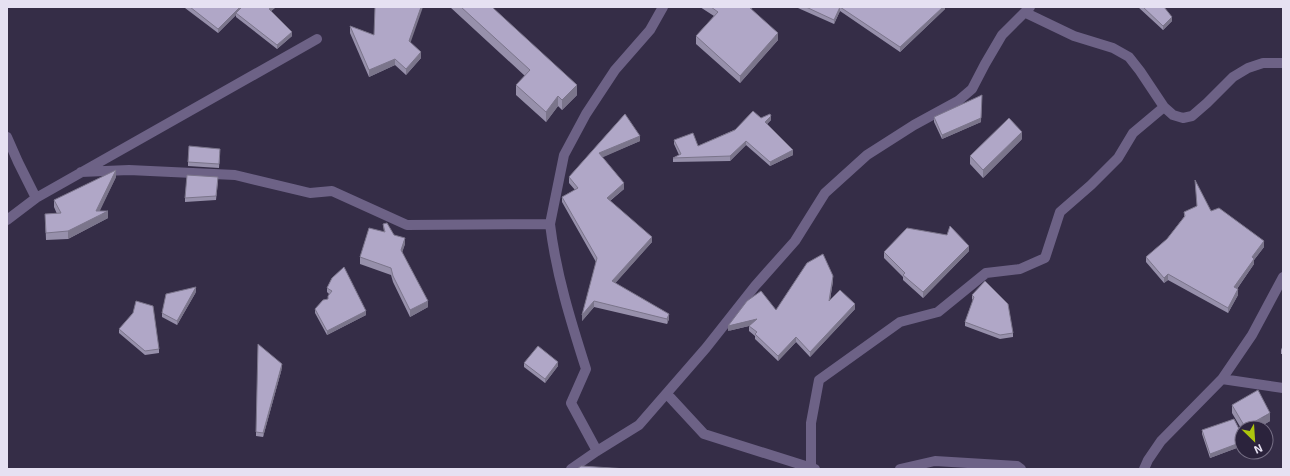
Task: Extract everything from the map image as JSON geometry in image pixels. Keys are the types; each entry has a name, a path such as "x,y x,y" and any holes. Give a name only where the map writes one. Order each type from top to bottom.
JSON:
{"street":[{"path":"596,451 570,402 586,369 570,320 553,248 550,224 564,155 586,114 615,70 650,30 663,7"},
{"path":"570,469 639,425 706,348 755,286 795,241 825,193 867,155 958,101 972,89 1002,35 1028,10 1074,36 1113,48 1129,57 1164,107 1173,115 1183,118 1192,116 1233,77 1248,68 1263,63 1283,64"},
{"path":"7,220 36,198 317,40"},
{"path":"667,394 704,434 813,468 811,422 819,380 900,322 938,312 986,273 1020,269 1045,258 1060,212 1091,185 1118,158 1133,133 1164,107"},
{"path":"7,138 36,198"},
{"path":"81,172 129,170 235,175 310,193 332,191 407,225 550,224"},
{"path":"1144,469 1148,460 1161,441 1222,379 1252,334 1283,277"},
{"path":"1222,379 1283,388"},
{"path":"900,469 935,461 1017,466 1021,469"}],"building":[{"path":"190,7 240,7 218,29"},
{"path":"242,7 271,7 269,9 292,32 277,45 236,13"},
{"path":"375,7 421,7 409,41 421,52 406,69 395,59 369,70 350,26 374,35"},
{"path":"461,7 492,7 577,85 562,100 558,96 546,112 516,85 530,70"},
{"path":"711,7 749,7 778,33 740,76 696,36 718,12"},
{"path":"806,7 840,7 834,20"},
{"path":"840,7 943,7 900,47"},
{"path":"1143,7 1164,7 1172,17 1163,26"},
{"path":"982,95 981,118 942,135 934,117"},
{"path":"753,111 761,118 770,114 771,116 765,122 793,150 770,162 746,141 730,156 673,158 681,154 674,140 693,133 698,146 735,130"},
{"path":"625,114 640,136 599,153 624,183 607,198 652,237 612,281 669,314 667,319 594,301 582,315 597,258 562,197 578,188 569,177"},
{"path":"1009,118 1022,132 983,170 970,156"},
{"path":"189,146 220,149 219,164 188,162"},
{"path":"116,170 96,211 108,211 68,231 46,233 45,214 61,213 54,200"},
{"path":"187,175 218,177 216,196 185,198"},
{"path":"1195,180 1211,211 1219,208 1264,241 1252,257 1254,259 1234,287 1238,289 1228,308 1168,274 1164,278 1146,257 1167,239 1185,216 1184,212 1197,206"},
{"path":"387,223 394,235 405,238 401,250 428,301 410,310 393,276 391,268 360,257 369,228 385,232 383,224"},
{"path":"950,226 969,246 923,292 903,275 905,273 884,252 907,228 947,235"},
{"path":"823,254 833,276 829,301 840,290 855,304 810,352 796,337 778,356 755,334 757,332 749,326 757,319 728,326 747,301 761,291 776,310 807,263"},
{"path":"344,267 366,311 327,331 315,309 323,300 328,299 328,296 332,291 327,288 332,278"},
{"path":"985,281 1008,304 1013,333 1000,335 965,322 974,297 972,295"},
{"path":"196,287 177,321 162,313 166,294"},
{"path":"136,301 153,306 159,349 145,351 119,329 133,313"},
{"path":"258,344 282,364 263,433 256,432"},
{"path":"538,346 558,362 545,379 524,363"},
{"path":"1258,390 1270,413 1258,420 1241,420 1232,405"},
{"path":"1234,419 1234,445 1210,454 1202,430"},
{"path":"581,466 627,469 577,469"}]}
